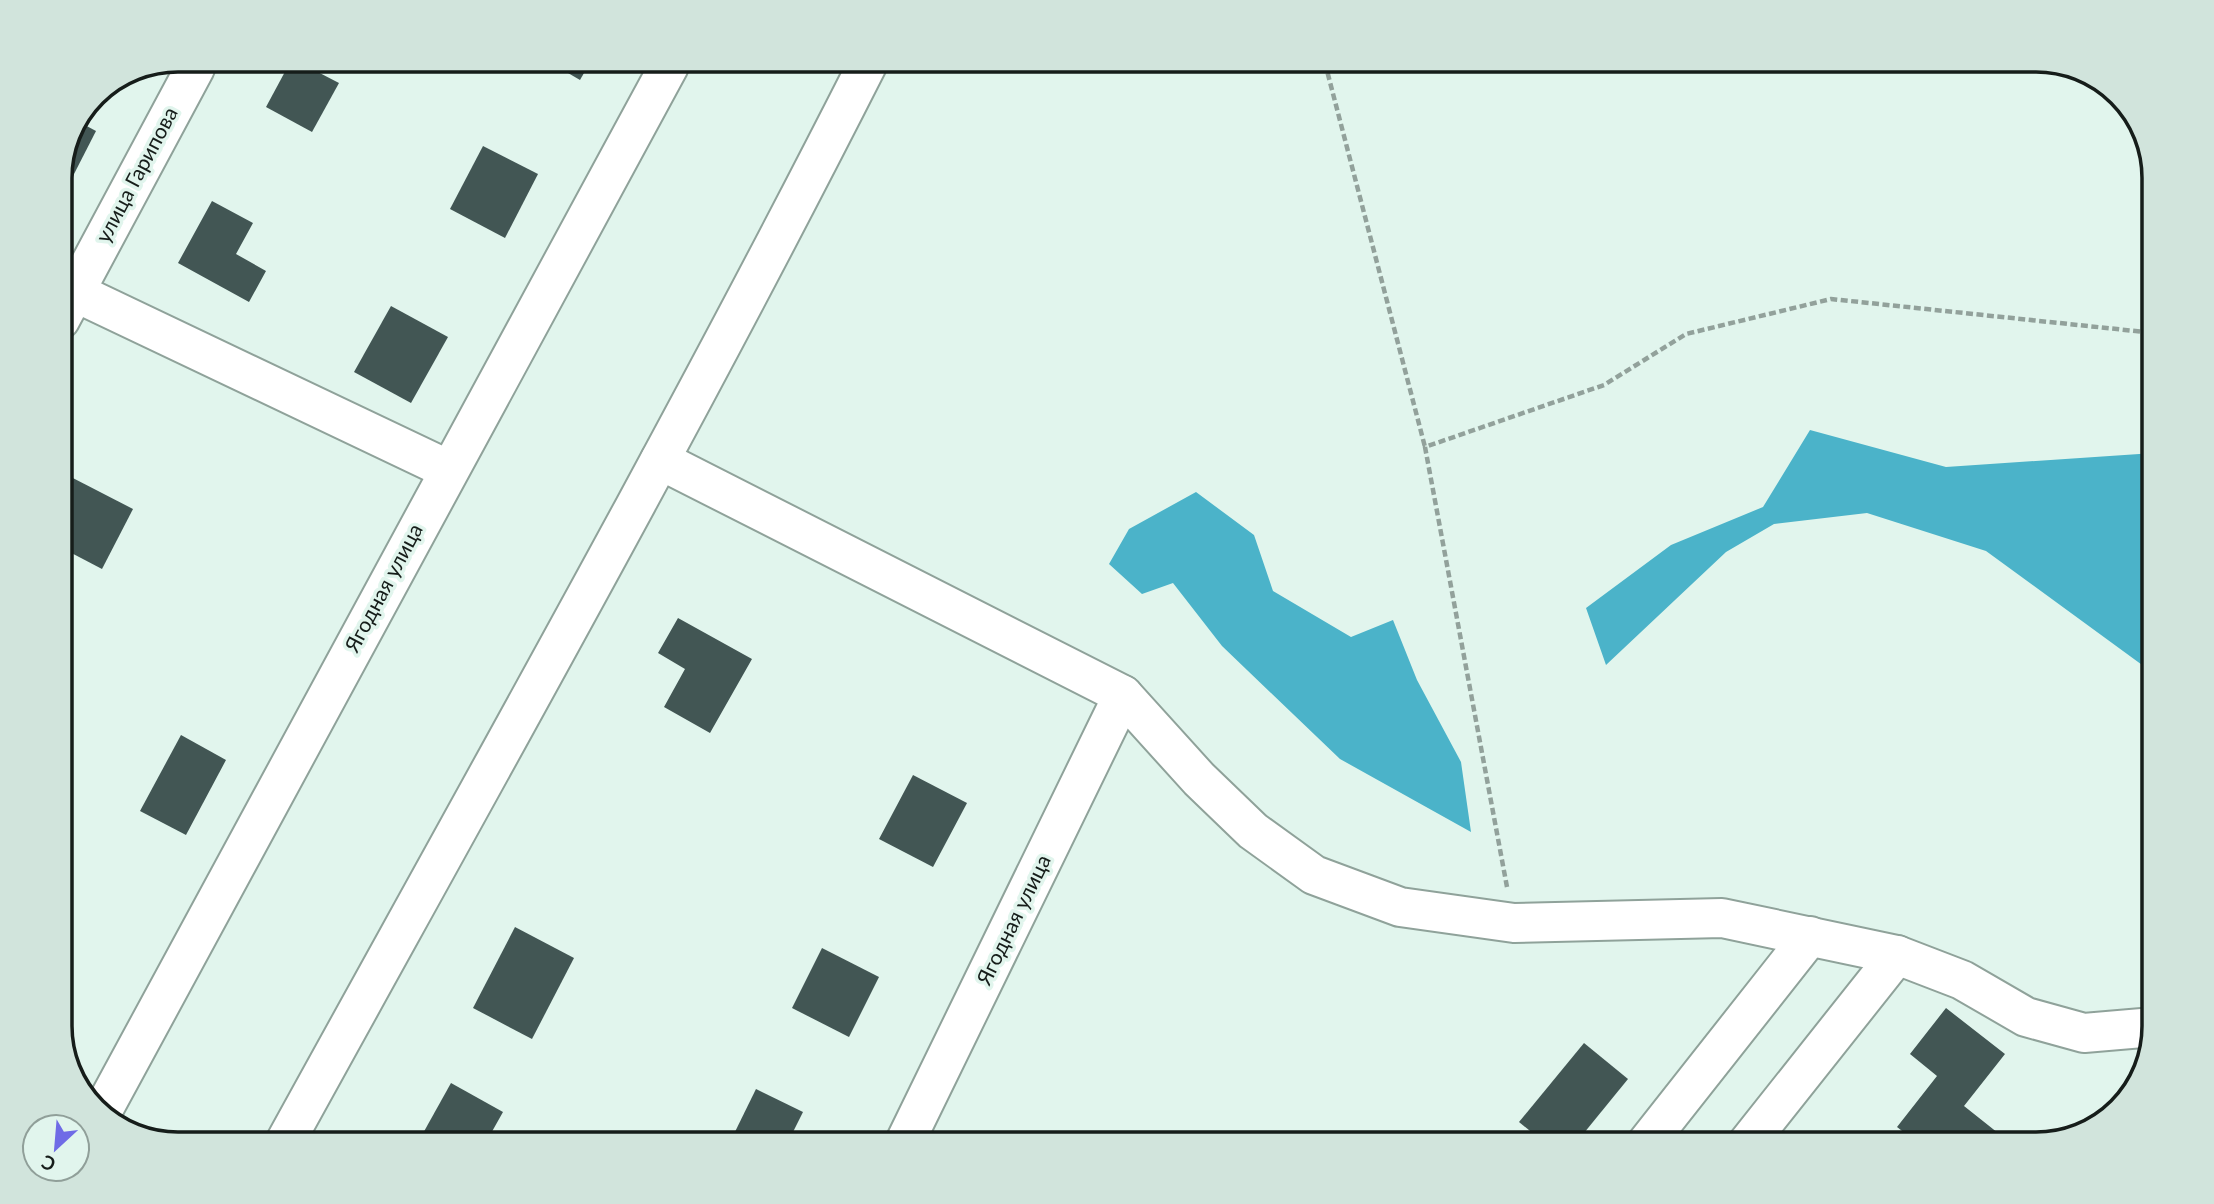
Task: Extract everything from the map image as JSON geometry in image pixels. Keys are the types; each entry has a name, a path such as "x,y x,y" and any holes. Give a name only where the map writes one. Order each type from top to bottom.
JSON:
{"street":[{"name":"улица Гарипова","path":"72,285 193,72"},
{"name":"Ягодная улица","path":"106,1104 666,72"},
{"path":"291,1132 660,460 768,260 863,72"},
{"path":"72,303 449,470"},
{"path":"660,460 1123,695 1199,779 1244,823 1314,875 1400,906 1514,923 1722,918 1897,955 1962,980 2026,1017 2084,1033 2142,1028"},
{"name":"Ягодная улица","path":"910,1132 1123,695"},
{"path":"1655,1132 1810,936"},
{"path":"1757,1132 1897,955"}],"path":[{"path":"1327,72 1424,447 1514,923"},
{"path":"1424,447 1604,385 1686,334 1830,299 2142,332"}],"water":[{"path":"1810,430 1946,467 2142,454 2142,665 1986,551 1867,513 1774,524 1726,552 1606,665 1586,608 1671,545 1763,507"},
{"path":"1196,492 1254,535 1273,591 1351,637 1393,620 1417,680 1461,762 1471,832 1340,759 1222,646 1173,583 1142,594 1109,564 1129,529"}],"building":[{"path":"285,72 318,72 339,83 312,132 266,107"},
{"path":"566,72 585,72 580,80"},
{"path":"86,126 96,131 73,176 75,150"},
{"path":"483,146 538,174 505,238 450,209"},
{"path":"212,201 253,223 236,254 266,271 249,302 178,263"},
{"path":"391,306 448,337 411,403 354,372"},
{"path":"72,478 133,509 102,569 72,553"},
{"path":"678,618 752,659 710,733 664,707 685,669 658,653"},
{"path":"181,735 226,760 186,835 140,811"},
{"path":"913,775 967,803 933,867 879,839"},
{"path":"515,927 574,958 532,1039 473,1008"},
{"path":"822,948 879,977 849,1037 792,1008"},
{"path":"1946,1008 2005,1054 1964,1106 1997,1132 1903,1132 1897,1127 1937,1076 1910,1054"},
{"path":"1584,1043 1628,1079 1585,1132 1531,1132 1519,1122"},
{"path":"451,1083 503,1112 492,1132 424,1132"},
{"path":"756,1089 803,1112 793,1132 735,1132"}]}
